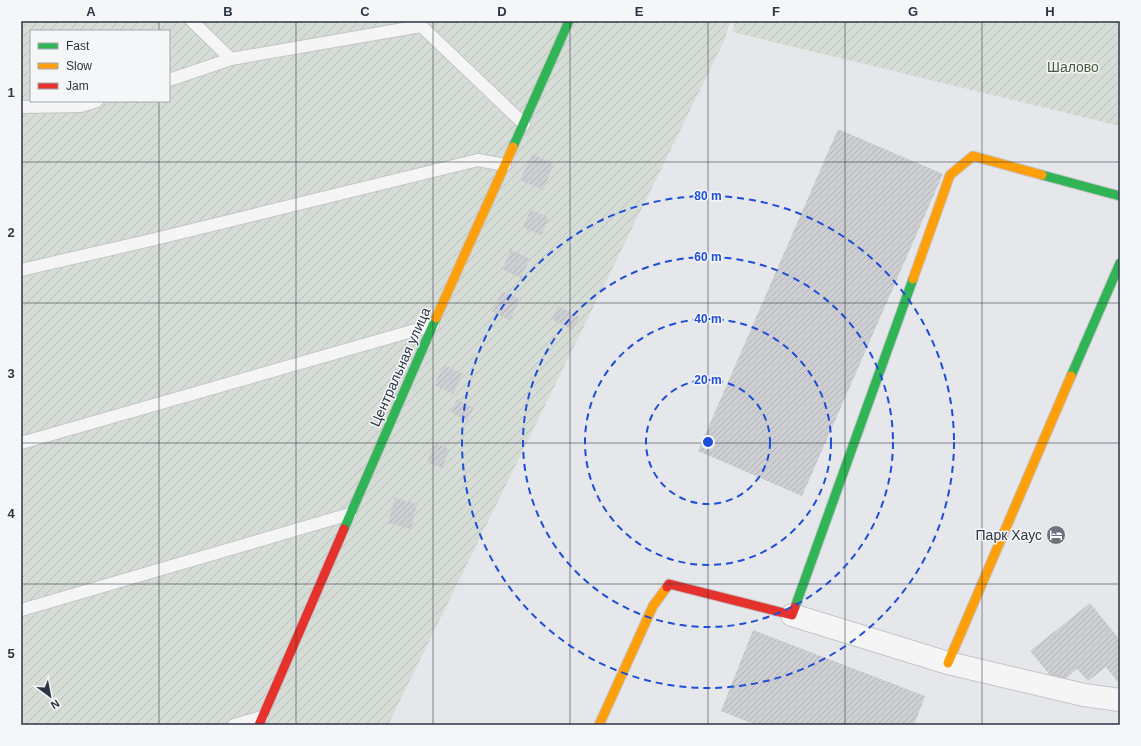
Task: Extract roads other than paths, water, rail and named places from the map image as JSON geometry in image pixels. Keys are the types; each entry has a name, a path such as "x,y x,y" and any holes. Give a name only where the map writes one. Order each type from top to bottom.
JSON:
{"street":[{"name":"Центральная улица","path":"261,721 433,325 569,21"},
{"path":"792,615 950,175 973,156 1120,196"},
{"path":"948,663 1120,263"},
{"path":"599,725 653,606 669,584 792,615 948,663 1084,695 1120,700"}],"lane":[{"path":"192,21 231,59"},
{"path":"170,80 231,59 418,24 524,124"},
{"path":"21,107 81,106 94,102"},
{"path":"21,270 151,240 478,160 505,165"},
{"path":"21,443 433,325"},
{"path":"21,610 350,514"},
{"path":"234,725 261,721"}],"place":[{"name":"Парк Хаус","path":"1056,535"}],"park label":[{"name":"Шалово","path":"1073,67"}]}
